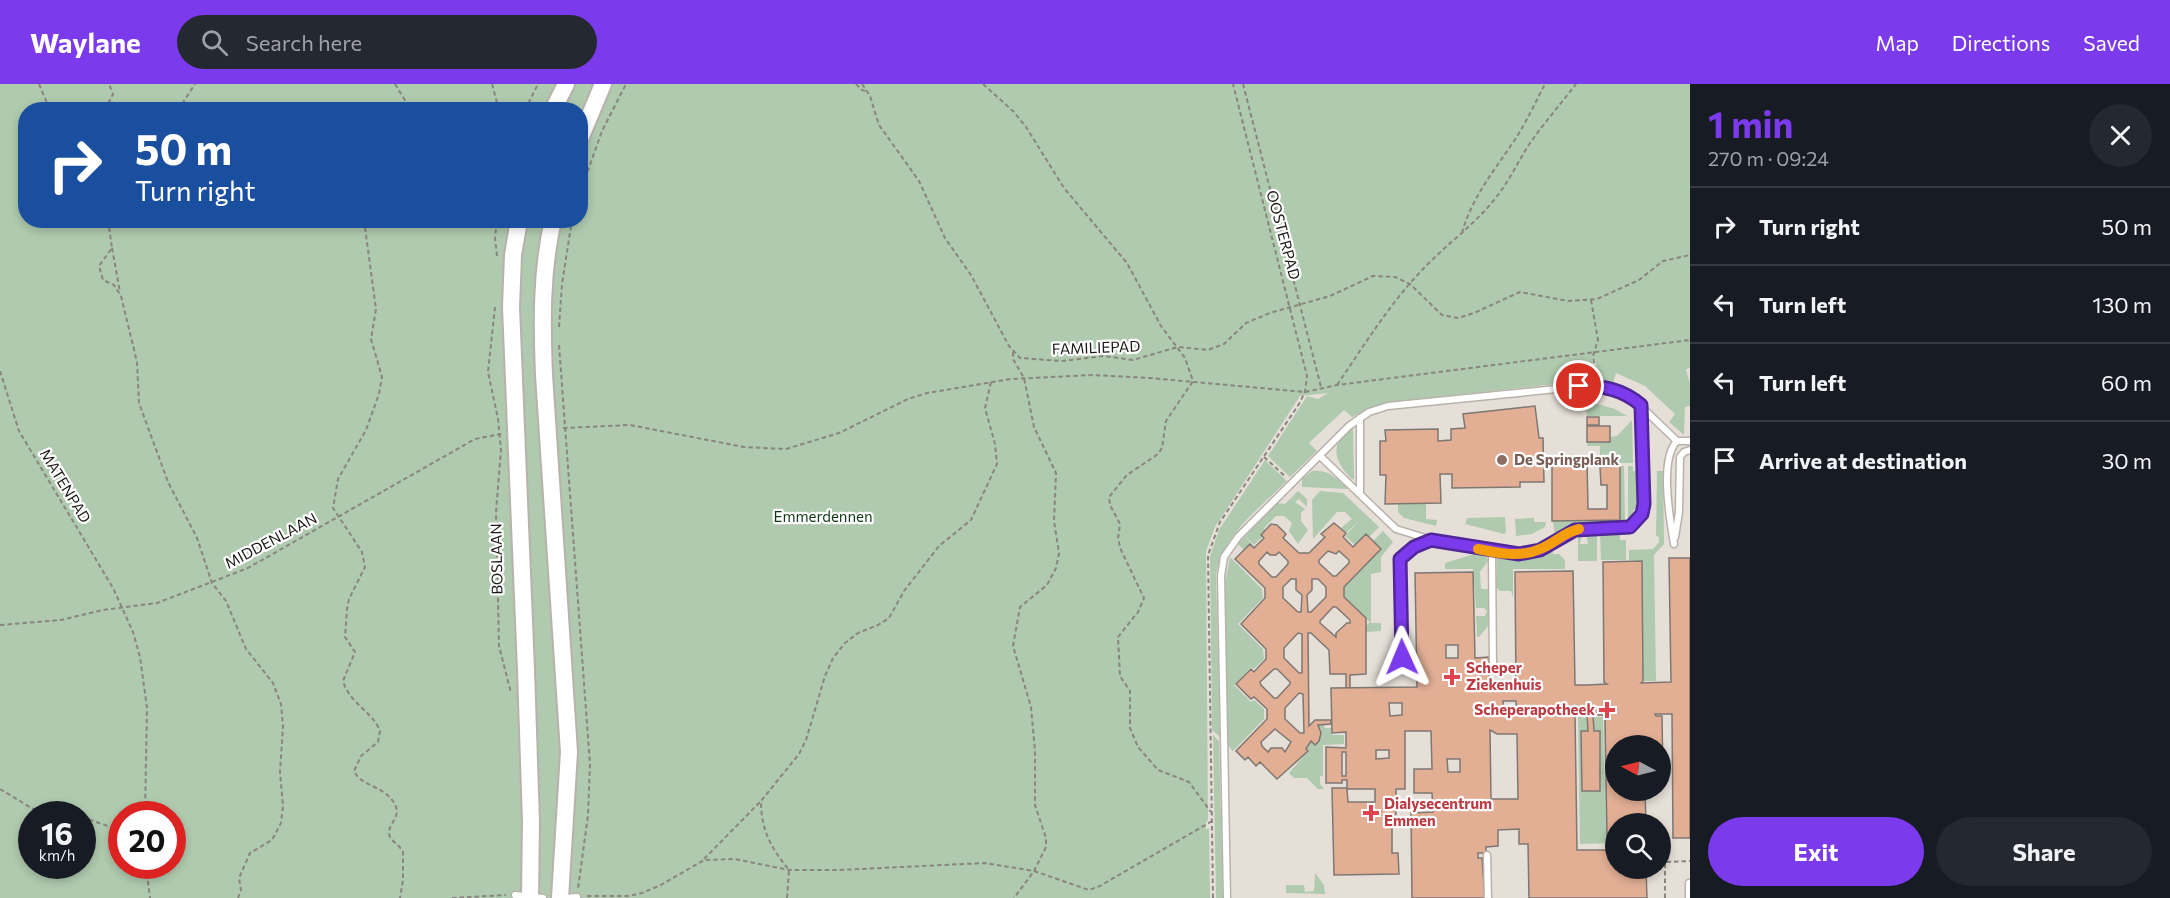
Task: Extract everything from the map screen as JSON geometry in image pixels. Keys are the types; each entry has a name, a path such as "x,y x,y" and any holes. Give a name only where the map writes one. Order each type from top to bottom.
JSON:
{"main road":[{"path":"557,102 566,84"},
{"path":"588,120 603,84"},
{"name":"BOSLAAN","path":"518,228 513,255 511,307 531,822 529,897"},
{"path":"552,228 544,272 542,312 545,386 568,701 569,752 562,898"}],"lane":[{"path":"1227,898 1221,576 1224,557 1238,537 1348,426 1369,412 1388,406 1597,386 1628,394 1677,441 1690,441"},
{"path":"1320,456 1396,529 1431,540 1492,552 1529,553 1540,550 1575,530 1621,528 1636,522 1642,514 1644,504 1641,405"},
{"path":"1359,418 1360,494"},
{"path":"1677,441 1668,457 1669,513 1674,544 1679,512 1680,457 1684,452 1690,450"},
{"path":"1402,657 1400,559 1414,547 1431,540"},
{"path":"1492,552 1493,670"},
{"path":"1487,855 1488,898"},
{"path":"1689,883 1689,898"},
{"path":"562,898 577,897"}],"path":[{"path":"39,84 47,102"},
{"path":"109,84 113,94 109,102"},
{"path":"183,102 195,84"},
{"path":"395,84 406,102"},
{"path":"492,84 497,102"},
{"path":"529,102 538,84"},
{"path":"588,170 602,131 626,84"},
{"path":"856,84 862,90 867,91"},
{"path":"862,84 867,91 879,126 919,181 945,238 971,275 1013,352 1013,359 1024,378 1034,427 1056,473 1054,521 1059,553 1056,568 1047,585 1020,608 1013,646 1031,707 1035,750 1035,805 1046,838 1046,847 1034,872 1014,898"},
{"path":"983,84 1014,112 1064,188 1127,263 1161,326 1178,347 1190,370 1192,381 1166,421 1162,448 1158,454 1127,475 1109,496 1110,505 1120,524 1118,539 1121,550 1144,598 1138,612 1118,637 1120,676 1130,692 1130,728 1138,747 1158,770 1189,782 1211,812"},
{"name":"OOSTERPAD","path":"1233,84 1291,308 1306,376 1305,392"},
{"name":"OOSTERPAD","path":"1243,84 1321,387"},
{"path":"1461,235 1467,213 1479,190 1515,139 1545,84"},
{"path":"1337,385 1381,318 1410,284 1496,199 1511,178 1527,147 1576,84"},
{"path":"109,228 136,362 139,403 168,482 197,537 212,583 226,601 246,649 273,683 281,704 283,753 280,772 284,806 281,823 272,840 250,853 239,878 241,890 238,898"},
{"path":"365,228 376,309 371,339 382,377 379,394 366,430 338,478 333,508 362,552 365,567 349,598 345,637 355,652 343,681 354,702 380,730 378,742 361,756 354,771 356,776 380,788 395,806 397,815 389,837 403,852 403,880 400,898"},
{"path":"496,228 498,264"},
{"path":"559,335 562,284 571,228"},
{"path":"112,248 99,266 102,280 114,285 121,296"},
{"path":"1410,284 1435,310 1449,318 1466,316 1520,292 1568,301 1591,300 1639,280 1663,261 1690,255"},
{"name":"FAMILIEPAD","path":"1013,352 1027,360 1069,361 1104,356 1133,360 1178,347 1202,350 1214,348 1228,341 1246,323 1330,296 1371,277 1395,278 1410,284"},
{"name":"BOSLAAN","path":"496,298 488,372 500,434 501,463 496,512 499,646 512,697"},
{"path":"1591,300 1598,340 1594,353 1597,386"},
{"path":"564,428 630,425 744,447 786,449 838,433 908,399 927,393 1024,378 1092,375 1192,381 1305,392 1321,387 1690,340"},
{"path":"559,343 590,764 588,815 577,897 628,896 642,893 661,885 704,860 761,801 799,754 806,740 825,675 833,658 845,642 889,618 904,591 939,546 971,520 997,464 995,444 984,408 991,382"},
{"name":"MATENPAD","path":"0,371 19,431 123,608 139,651 146,700 144,762 147,801"},
{"name":"MIDDENLAAN","path":"0,625 61,620 103,609 157,603 212,583 248,568 475,439 500,434"},
{"path":"1264,457 1292,483"},
{"path":"0,789 20,801"},
{"path":"761,801 763,829 772,848 789,870 787,898"},
{"path":"704,860 735,859 789,870 985,863 1034,872 1079,888 1095,889 1212,821"},
{"path":"1665,898 1665,862 1690,861"},
{"path":"148,879 150,898"},
{"path":"452,898 529,897"}],"green space":[{"name":"Emmerdennen","path":"0,84 1690,84 1690,368 1686,369 1690,384 1690,406 1685,407 1684,435 1669,422 1675,414 1645,386 1616,373 1613,383 1598,380 1595,359 1592,359 1594,380 1391,402 1372,407 1352,417 1344,410 1309,443 1317,451 1290,477 1268,456 1307,396 1318,399 1328,393 1300,396 1215,527 1206,551 1208,820 1206,829 1209,828 1210,898 0,898"},
{"path":"1593,403 1615,409 1627,416 1587,416 1586,406 1571,406 1571,404"},
{"path":"1632,420 1633,463 1600,463 1600,446 1587,446 1587,442 1610,442 1610,437 1617,436"},
{"path":"1353,429 1353,480 1342,467 1336,453 1340,440"},
{"path":"1265,460 1287,481 1254,512 1234,535 1220,560 1216,575 1220,737 1212,730 1210,556 1219,530"},
{"path":"1620,466 1624,466 1625,522 1578,524 1555,536 1553,521 1620,519"},
{"path":"1628,466 1633,466 1633,471 1637,471 1637,505 1628,520"},
{"path":"1312,471 1328,473 1348,489 1302,487 1302,479"},
{"path":"1657,471 1663,471 1664,544 1654,555 1656,681 1643,681 1642,561 1629,560 1629,550 1653,549 1659,542 1659,537 1656,536"},
{"path":"1298,491 1307,499 1307,507 1299,499 1295,502 1305,509 1301,513 1301,521 1308,530 1298,544 1289,531 1292,523 1284,516 1276,516 1264,528 1261,534 1263,536 1254,545 1246,537 1254,547 1264,538 1254,548 1250,544 1244,550 1238,544 1277,503 1285,504"},
{"path":"1320,491 1343,493 1379,527 1369,537 1366,534 1355,545 1345,536 1359,521 1346,533 1341,528 1352,519 1345,512 1337,512 1313,539 1312,500"},
{"path":"1426,503 1426,519 1437,520 1436,526 1404,518 1398,512 1398,504"},
{"path":"1505,517 1506,532 1504,534 1465,524 1467,518"},
{"path":"1534,518 1534,522 1546,522 1545,527 1532,534 1516,536 1515,519"},
{"path":"1383,531 1393,542 1381,557 1381,572 1371,574 1371,623 1381,623 1381,631 1366,632 1366,626 1370,622 1344,597 1344,587 1381,549 1373,541"},
{"path":"1597,533 1597,561 1578,561 1578,535 1582,534 1580,544 1588,544 1586,534"},
{"path":"1600,533 1620,533 1620,540 1626,540 1626,560 1601,560"},
{"path":"1552,550 1553,554 1559,554 1565,560 1565,569 1513,569 1513,597 1511,591 1500,591 1496,587 1497,558 1526,559"},
{"path":"1478,553 1486,555 1488,561 1480,572 1481,589 1488,589 1489,625 1477,637 1476,616 1485,616 1487,611 1484,608 1476,608 1473,569 1445,569 1445,563"},
{"path":"1230,557 1262,589 1263,598 1238,624 1263,649 1264,659 1254,669 1251,667 1234,685 1251,702 1254,700 1264,709 1264,719 1233,751 1228,746 1224,588"},
{"path":"1593,715 1608,715 1605,717 1605,775 1604,716"},
{"path":"1578,717 1587,717 1588,731 1581,732 1581,748 1600,791 1600,731 1594,731 1593,717 1603,717 1605,843 1580,844"},
{"path":"1318,725 1332,728 1332,735 1344,735 1344,744 1323,745 1323,776 1320,776 1320,784 1324,789 1318,789 1307,778 1294,778 1289,773 1308,751 1287,772 1305,752 1311,741 1315,744 1319,740 1321,733"},
{"path":"1213,735 1219,741 1223,898 1216,898"},
{"path":"1315,873 1324,885 1325,894 1286,893 1286,885 1304,885 1305,892 1314,891"}],"building":[{"path":"1535,406 1539,438 1543,438 1544,482 1520,482 1520,487 1452,488 1452,474 1440,474 1441,503 1385,504 1386,475 1380,475 1380,441 1386,441 1385,430 1438,429 1438,441 1451,440 1451,429 1465,428 1463,414"},
{"path":"1587,417 1599,417 1599,425 1587,425"},
{"path":"1587,426 1610,426 1610,442 1587,442"},
{"path":"1552,460 1587,460 1588,509 1607,509 1607,485 1601,485 1600,467 1620,466 1620,520 1552,521"},
{"path":"1334,523 1346,533 1343,537 1353,547 1366,534 1381,549 1344,587 1344,597 1366,618 1366,674 1350,675 1350,688 1346,688 1346,674 1330,674 1329,650 1311,633 1308,633 1309,726 1315,720 1331,720 1331,724 1318,725 1321,733 1319,741 1315,745 1311,741 1306,749 1308,751 1277,779 1260,762 1256,766 1248,757 1245,760 1236,751 1267,719 1267,709 1254,697 1251,699 1236,684 1251,669 1254,672 1266,659 1266,649 1241,624 1265,598 1265,588 1235,559 1250,544 1254,548 1264,538 1261,535 1271,524 1277,525 1286,534 1283,538 1299,553 1309,553 1325,537 1321,534","holes":["1328,551 1336,554 1339,551 1349,560 1349,563 1336,576 1333,576 1319,563","1267,552 1270,555 1276,555 1279,552 1288,561 1276,577 1272,577 1259,564","1291,579 1296,579 1296,590 1302,595 1301,612 1298,612 1283,598 1283,587","1312,579 1318,579 1326,587 1326,597 1311,612 1308,612 1307,595 1312,590","1333,607 1336,607 1350,620 1350,623 1336,633 1336,637 1320,623","1298,633 1302,634 1302,673 1299,673 1284,658 1284,648","1274,669 1277,669 1290,682 1277,698 1274,698 1260,682","1299,693 1303,694 1304,733 1300,733 1285,719 1285,708","1275,729 1291,742 1285,752 1282,748 1271,748 1268,752 1261,742"]},
{"path":"1669,558 1690,558 1690,838 1673,838 1672,714 1655,714 1662,716 1662,735 1605,735 1605,716 1608,715 1593,715 1594,731 1600,731 1600,791 1582,791 1581,731 1588,731 1587,714 1575,715 1577,850 1605,850 1605,879 1646,879 1647,898 1529,898 1528,844 1519,844 1519,829 1498,830 1498,846 1486,847 1486,853 1478,853 1478,858 1489,858 1482,859 1485,898 1412,898 1411,813 1433,812 1432,793 1414,793 1414,769 1432,769 1431,731 1405,731 1405,789 1396,789 1396,814 1392,817 1392,853 1398,853 1399,874 1334,875 1332,788 1347,788 1347,780 1342,780 1342,783 1326,783 1326,747 1346,748 1346,732 1332,733 1331,688 1417,687 1415,573 1473,572 1475,658 1489,657 1489,686 1516,686 1515,572 1573,571 1575,685 1607,684 1604,682 1603,562 1642,561 1643,681 1641,683 1671,682","holes":["1446,645 1458,645 1458,658 1446,658","1503,701 1516,701 1517,714 1504,714","1389,703 1402,703 1402,715 1390,716","1490,730 1497,734 1517,734 1518,799 1491,799","1376,750 1389,750 1389,758 1376,759","1342,752 1346,752 1346,776 1342,776","1447,759 1460,759 1460,772 1448,772","1347,789 1375,789 1375,802 1348,802"]},
{"path":"1606,801 1645,801 1646,813 1607,813"}],"slow traffic":[{"path":"1478,549 1492,552 1529,553 1540,550 1579,529"}],"place":[{"name":"De Springplank","path":"1502,460"},
{"name":"Scheper Ziekenhuis","path":"1452,677"},
{"name":"Scheperapotheek","path":"1607,710"},
{"name":"Dialysecentrum Emmen","path":"1371,813"}],"route":[{"path":"1402,657 1400,559 1414,547 1431,540 1492,552 1529,553 1540,550 1575,530 1630,527 1642,514 1644,504 1641,405 1620,390 1610,387 1579,386"}]}
